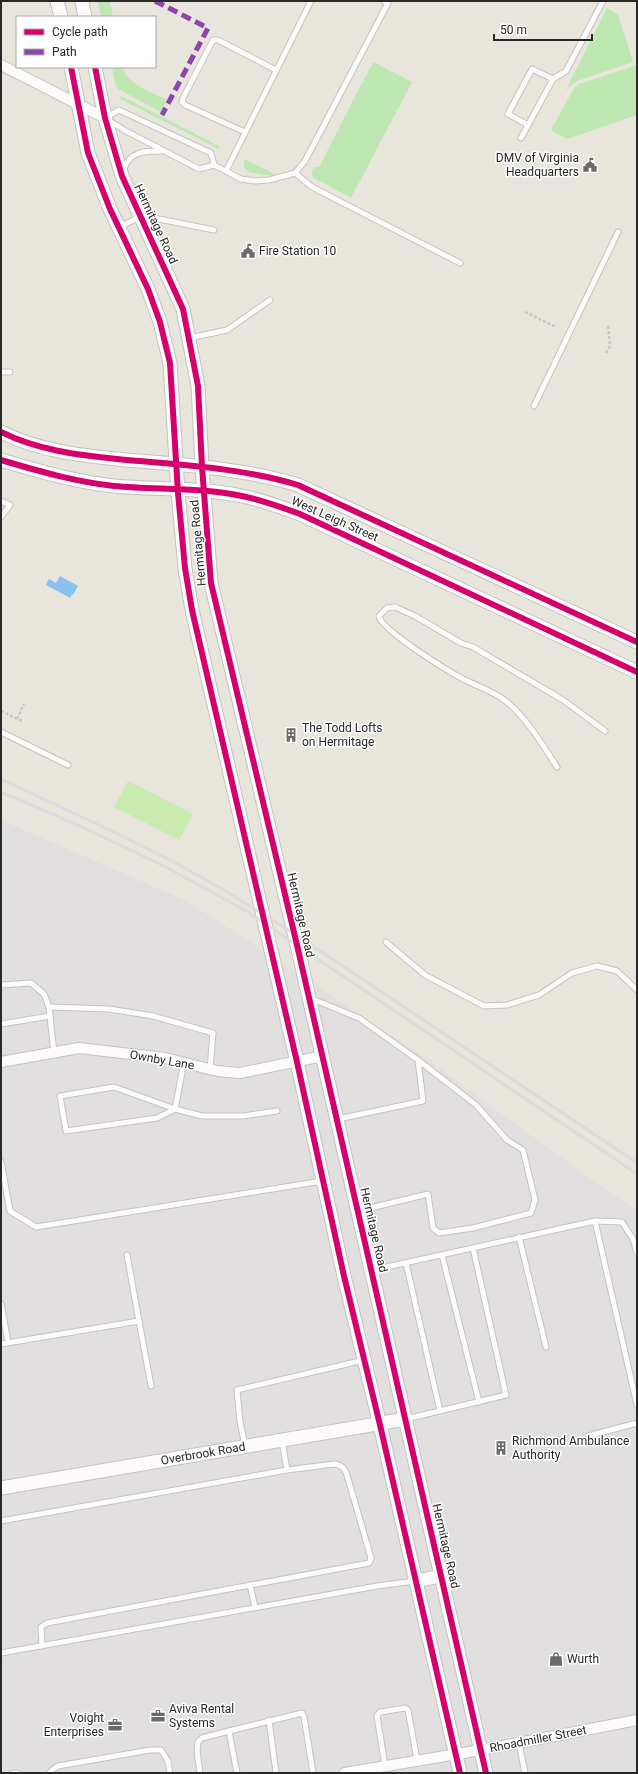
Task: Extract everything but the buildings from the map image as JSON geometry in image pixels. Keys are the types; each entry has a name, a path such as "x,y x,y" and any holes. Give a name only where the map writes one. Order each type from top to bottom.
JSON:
{"street":[{"path":"57,1 61,16"},
{"path":"82,1 85,16"},
{"path":"1,65 105,118"},
{"name":"Hermitage Road","path":"71,68 88,153 97,178 148,289 160,322 170,363 177,489 185,568 192,610 460,1773"},
{"name":"Hermitage Road","path":"95,68 105,118 122,176 183,309 198,386 202,467 211,583 372,1270 486,1773"},
{"name":"West Leigh Street","path":"1,432 14,439 39,447 71,454 251,472 298,485 637,642"},
{"name":"West Leigh Street","path":"1,460 40,472 114,486 204,491 241,496 269,503 300,514 637,672"},
{"name":"Ownby Lane","path":"1,1062 79,1048 165,1058 210,1069 240,1073 322,1056"},
{"name":"Overbrook Road","path":"1,1488 380,1425 406,1419"},
{"path":"416,1581 441,1576"},
{"name":"Rhoadmiller Street","path":"345,1773 481,1750 637,1720"}],"lane":[{"path":"226,171 311,1"},
{"path":"521,138 553,79 566,71 603,1"},
{"path":"214,165 211,153 119,110 105,118 124,130 199,169 214,165 241,179 255,181 269,180 295,173 308,156 386,2"},
{"path":"245,132 185,105 182,102 183,98 213,40 218,40 276,70"},
{"path":"528,125 508,114 532,70 553,79"},
{"path":"122,176 126,163 141,151 162,150"},
{"path":"295,173 312,187 460,262"},
{"path":"119,227 140,217 158,218 214,230"},
{"path":"534,406 618,232"},
{"path":"189,339 227,330 270,300"},
{"path":"1,372 10,372"},
{"path":"1,501 10,505 1,517"},
{"path":"557,767 524,718 506,701 461,678 422,653 389,630 380,620 379,616 387,608 395,607 415,616 461,643 473,647 563,700 605,731"},
{"path":"1,732 68,765"},
{"path":"386,942 425,975 484,1006 507,1005 539,995 572,973 597,966 617,971 637,990"},
{"path":"1,985 31,984 44,994 49,1007 54,1053"},
{"path":"309,998 359,1018 476,1104 506,1140 523,1150 535,1200 531,1213 473,1228 439,1233 433,1228 428,1194 358,1211"},
{"path":"49,1007 109,1009 153,1016 213,1033 210,1069"},
{"path":"1,1024 50,1016"},
{"path":"337,1119 423,1101 418,1060"},
{"path":"175,1109 184,1062"},
{"path":"175,1109 157,1118 66,1131 60,1096 114,1087 175,1109 202,1116 243,1116 277,1111"},
{"path":"1,1162 10,1211 36,1227 323,1181"},
{"path":"372,1270 594,1221 622,1222 633,1239 637,1253"},
{"path":"594,1221 636,1394 637,1405"},
{"path":"519,1238 546,1348"},
{"path":"406,1419 506,1395 474,1248"},
{"path":"127,1255 151,1386"},
{"path":"442,1255 479,1402"},
{"path":"406,1262 440,1411"},
{"path":"1,1304 8,1342"},
{"path":"1,1344 139,1321"},
{"path":"246,1447 240,1422 237,1390 365,1360"},
{"path":"588,1436 637,1423"},
{"path":"282,1441 287,1470"},
{"path":"1,1521 287,1470 334,1464 341,1465 348,1475 371,1558 369,1564 47,1623 41,1627 42,1646"},
{"path":"1,1653 255,1607 377,1586 416,1581"},
{"path":"250,1586 255,1607"},
{"path":"385,1766 377,1716 380,1712 404,1708 408,1710 417,1760"},
{"path":"200,1773 197,1751 198,1742 202,1738 269,1720 302,1713 304,1717 313,1773"},
{"path":"269,1720 276,1773"},
{"path":"229,1731 237,1773"},
{"path":"519,1743 525,1773"},
{"path":"50,1773 58,1766 150,1750 160,1750 168,1761 170,1773"},
{"path":"13,1773 18,1773"}],"path":[{"path":"524,312 556,327"},
{"path":"606,353 610,346 608,325"},
{"path":"17,719 24,704"},
{"path":"1,711 22,721"}],"shaded area":[{"path":"1,820 187,901 417,1052 637,1211 637,1773 1,1773"}],"green space":[{"path":"98,1 110,1 113,16 101,16"},
{"path":"607,8 618,15 633,62 577,81 566,90"},
{"path":"373,62 412,82 351,198 314,178 312,176 312,170 315,167 319,167"},
{"path":"637,65 637,115 567,139 552,131 552,128 574,88 579,84"},
{"path":"112,68 123,68 129,79 148,91 167,100 161,112 118,89 115,84"},
{"path":"121,96 219,146 219,149 120,99"},
{"path":"244,159 273,173 274,176 248,172 244,167"},
{"path":"128,781 193,814 179,840 114,807"}],"water":[{"path":"60,576 78,586 70,598 46,585 49,579 56,583"}],"railway":[{"path":"1,779 118,834 219,887 295,934 637,1163"},
{"path":"1,792 80,826 164,866 248,912 637,1174"}],"marked path":[{"path":"155,1 208,28 162,115"}],"cycle path":[{"path":"71,68 88,153 110,209 148,289 160,322 170,363 178,493 185,568 192,610 297,1062 344,1276 460,1773"},
{"path":"95,68 105,118 122,176 183,309 198,386 202,467 211,583 297,945 486,1773"},
{"path":"1,432 29,443 58,451 231,470 298,485 637,642"},
{"path":"1,460 57,476 86,482 114,486 210,491 242,496 271,504 300,514 637,672"}],"place":[{"name":"DMV of Virginia Headquarters","path":"590,165"},
{"name":"Fire Station 10","path":"248,251"},
{"name":"The Todd Lofts on Hermitage","path":"291,735"},
{"name":"Richmond Ambulance Authority","path":"501,1448"},
{"name":"Wurth","path":"556,1659"},
{"name":"Aviva Rental Systems","path":"158,1716"},
{"name":"Voight Enterprises","path":"115,1725"}]}
